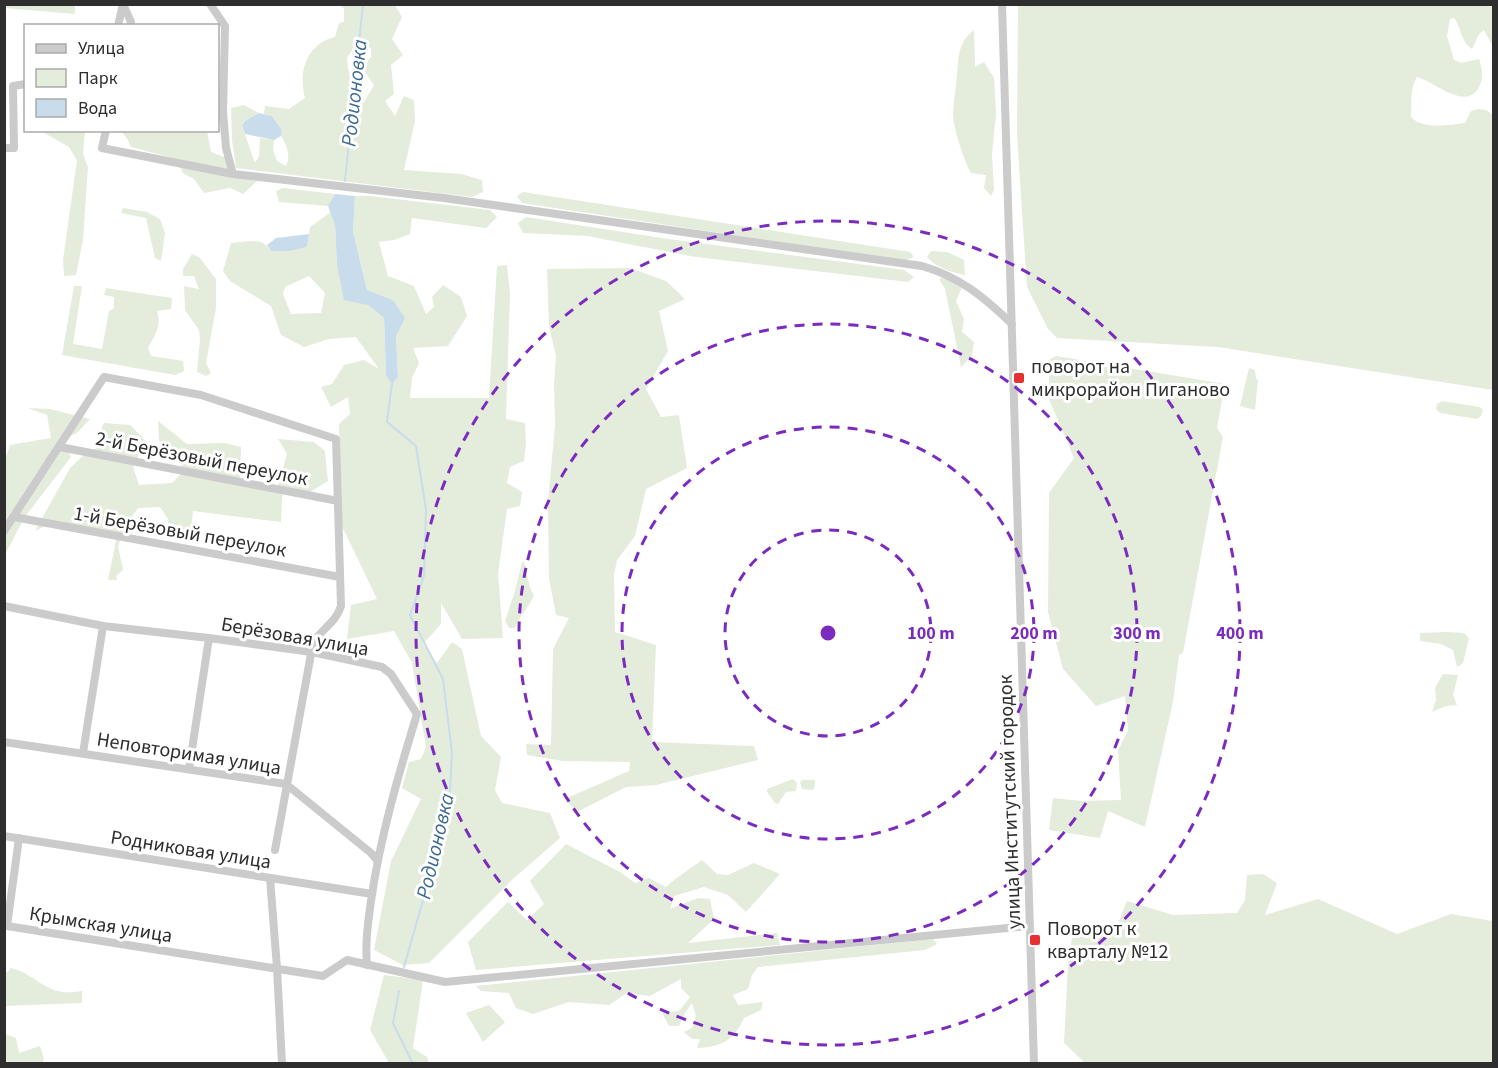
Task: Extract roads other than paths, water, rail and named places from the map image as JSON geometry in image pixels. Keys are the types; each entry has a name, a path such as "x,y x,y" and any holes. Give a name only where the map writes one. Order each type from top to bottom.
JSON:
{"street":[{"path":"118,24 123,4"},
{"path":"123,4 130,24"},
{"path":"210,4 225,26 221,56 223,112 226,148 233,174"},
{"name":"улица Институтский городок","path":"1002,4 1034,1064"},
{"path":"4,148 15,148 13,86 24,84"},
{"path":"106,132 102,148 250,177 444,198 922,266 943,272 961,281 990,303 1012,324"},
{"path":"4,531 104,377 201,395 336,440 341,606 339,615 313,643 275,850"},
{"name":"2-й Берёзовый переулок","path":"60,447 338,501"},
{"name":"1-й Берёзовый переулок","path":"14,517 340,577"},
{"name":"Берёзовая улица","path":"4,606 104,626 312,652 382,667 391,674 417,714 398,776 378,861 365,946 367,965"},
{"path":"83,753 104,626"},
{"path":"189,769 210,638"},
{"name":"Неповторимая улица","path":"4,742 286,784 378,861"},
{"name":"Родниковая улица","path":"4,836 372,894"},
{"name":"Крымская улица","path":"19,838 7,926 278,968"},
{"path":"270,878 278,968 282,1064"},
{"path":"278,968 323,976 347,960 445,982 1029,926"}],"water":[{"path":"259,113 272,116 282,130 281,136 274,140 245,134 242,126 245,121"},
{"path":"335,194 355,196 353,231 367,290 393,300 405,318 396,336 398,377 392,384 386,375 384,318 368,305 344,300 337,265 335,225 328,206"},
{"path":"309,234 307,247 289,251 271,251 267,245 276,238"}],"waterway":[{"name":"Родионовка","path":"345,181 363,4"},
{"name":"Родионовка","path":"392,383 387,422 416,446 426,510 424,576 410,615 443,679 452,753 449,809 404,967"},
{"name":"Родионовка","path":"399,991 393,1023 413,1064"}],"place":[{"name":"поворот на микрорайон Пиганово","path":"1019,378"},
{"name":"Поворот к кварталу №12","path":"1035,940"}]}
